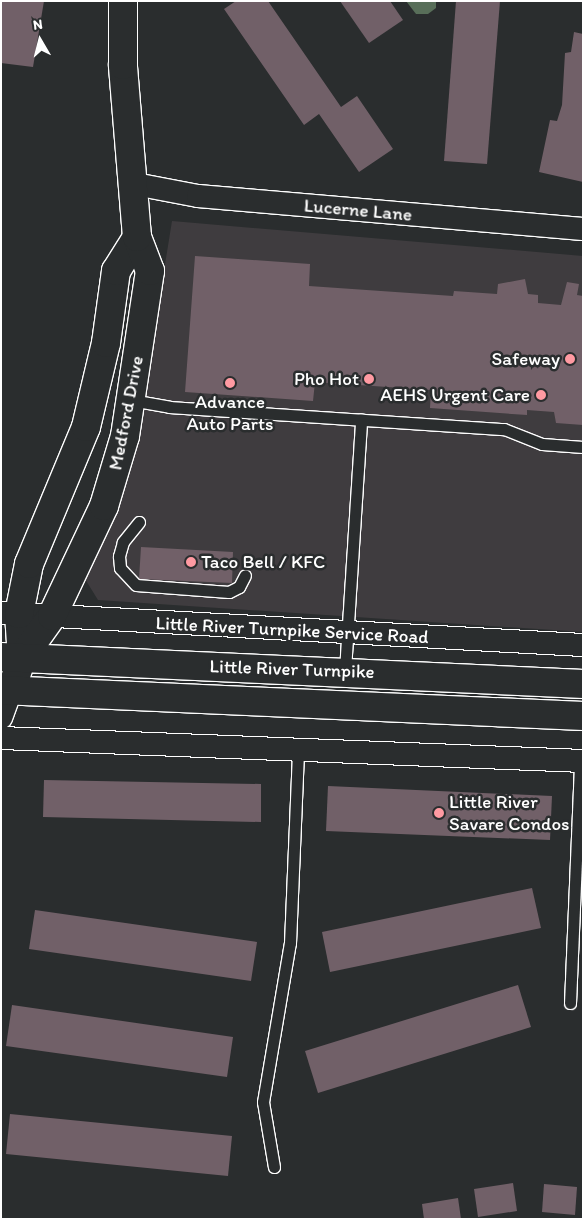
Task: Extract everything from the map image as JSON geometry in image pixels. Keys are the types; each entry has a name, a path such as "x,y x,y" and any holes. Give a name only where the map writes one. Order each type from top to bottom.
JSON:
{"street":[{"name":"Medford Drive","path":"11,658 52,616 104,506 126,436 150,271 137,237 135,184 123,65 123,1"},
{"name":"Lucerne Lane","path":"135,184 198,196 583,229"},
{"name":"Medford Drive","path":"1,718 11,658 10,613 86,427 106,343 116,270 137,237"},
{"name":"Little River Turnpike Service Road","path":"10,613 583,645"},
{"name":"Little River Turnpike","path":"11,658 345,670 583,684"},
{"name":"Little River Turnpike","path":"6,691 583,716"},
{"path":"1,738 582,761"}],"lane":[{"path":"131,400 169,407 504,429 542,444 583,447"},
{"path":"345,670 361,420"},
{"path":"139,522 123,542 119,556 123,573 136,585 229,592 239,587 245,575"},
{"path":"274,1167 263,1102 290,943 298,750"},
{"path":"570,1002 582,761"}],"shaded area":[{"path":"172,221 583,256 583,632 98,600 85,579 133,463"}],"green space":[{"path":"406,1 436,1 436,8 428,14 416,14"}],"building":[{"path":"2,1 44,1 33,67 1,63"},
{"path":"236,1 268,1 341,107 357,96 393,149 359,172 319,114 304,125 224,9"},
{"path":"340,1 390,1 403,20 369,43"},
{"path":"456,1 500,1 487,164 444,161"},
{"path":"574,32 583,34 583,182 539,172 550,120 557,121 562,105 565,53 571,52"},
{"path":"195,256 310,264 309,286 453,296 454,291 497,294 498,284 525,279 528,294 538,295 538,303 561,305 567,282 579,284 577,295 583,296 583,425 556,423 554,412 527,410 527,415 430,408 431,390 315,382 313,401 185,392"},
{"path":"141,547 233,552 232,583 139,579"},
{"path":"44,780 261,784 261,822 43,817"},
{"name":"Little River Savare Condos","path":"328,786 552,796 550,840 326,831"},
{"name":"Little River Savare Condos","path":"532,888 541,928 330,972 322,932"},
{"path":"35,910 257,942 251,981 29,949"},
{"path":"518,985 531,1027 318,1093 305,1051"},
{"path":"12,1005 233,1037 227,1077 6,1046"},
{"path":"10,1114 232,1136 228,1176 6,1154"},
{"path":"513,1183 517,1211 478,1217 474,1189"},
{"path":"544,1184 577,1187 575,1215 542,1212"},
{"path":"458,1198 461,1219 424,1219 422,1204"}],"place":[{"name":"Safeway","path":"570,359"},
{"name":"Pho Hot","path":"369,379"},
{"name":"Advance Auto Parts","path":"230,383"},
{"name":"AEHS Urgent Care","path":"541,395"},
{"name":"Taco Bell / KFC","path":"191,562"},
{"name":"Little River Savare Condos","path":"439,813"}]}
